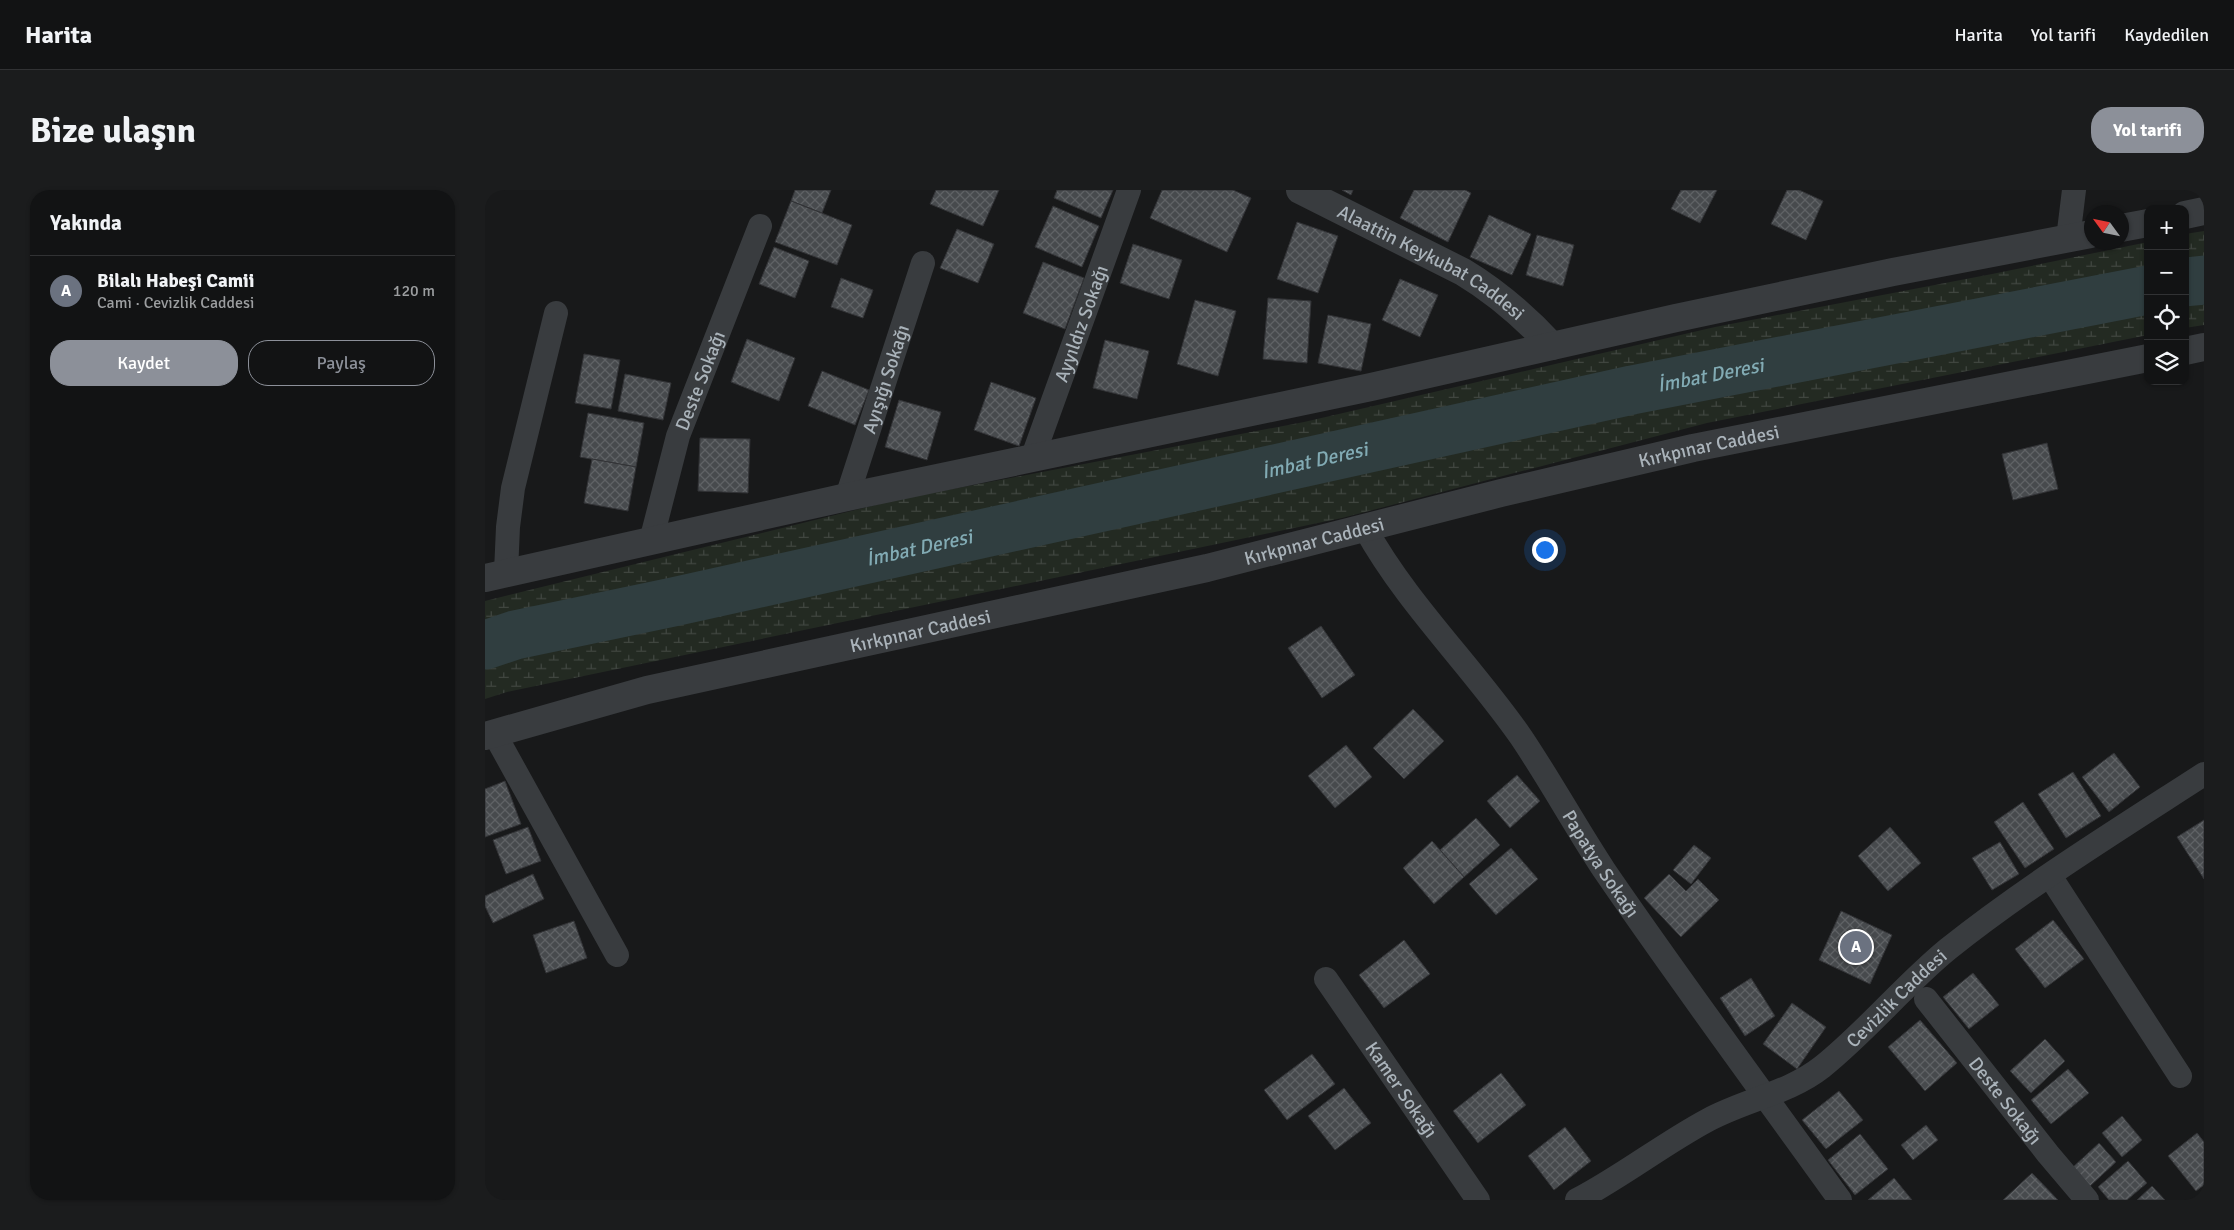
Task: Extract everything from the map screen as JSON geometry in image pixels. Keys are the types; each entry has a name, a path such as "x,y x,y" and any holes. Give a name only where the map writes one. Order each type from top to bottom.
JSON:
{"street":[{"name":"Ayyıldız Sokağı","path":"1033,459 1129,190"},
{"name":"Alaattin Keykubat Caddesi","path":"1300,190 1463,272 1487,287 1528,320 1552,346"},
{"path":"556,313 513,488 508,527 495,575 847,497 1371,387 1893,272 2080,237 2075,190"},
{"path":"2189,214 2204,211"},
{"path":"2129,227 2144,224"},
{"name":"Deste Sokağı","path":"651,541 679,436 760,226"},
{"name":"Ayışığı Sokağı","path":"847,497 923,263"},
{"path":"2189,350 2204,347"},
{"name":"Kırkpınar Caddesi","path":"489,735 647,690 1207,568 1501,493 1693,448 2144,359"},
{"name":"Papatya Sokağı","path":"1365,528 1399,582 1488,692 1521,737 1603,868 1840,1200"},
{"path":"489,735 617,955"},
{"name":"Cevizlik Caddesi","path":"1577,1200 1706,1121 1733,1107 1799,1082 1821,1067 1871,1024 1947,950 2050,876 2204,774"},
{"path":"2050,876 2180,1076"},
{"name":"Kamer Sokağı","path":"1326,979 1478,1200"},
{"name":"Deste Sokağı","path":"1926,999 2048,1154 2087,1200"}],"green space":[{"path":"2204,231 2204,325 2189,327 2189,250 2189,233"},
{"path":"2144,243 2144,336 1707,423 1342,518 507,692 485,699 485,601 900,499 1304,422 1715,327 2109,250 2129,250 2129,246"}],"building":[{"path":"795,190 831,190 822,213 791,201"},
{"path":"936,190 999,190 983,226 930,204"},
{"path":"1057,190 1113,190 1101,218 1054,198"},
{"path":"1162,190 1233,190 1251,198 1227,252 1150,218"},
{"path":"1342,190 1353,190 1351,195"},
{"path":"1414,190 1465,190 1471,193 1448,242 1400,218"},
{"path":"1681,190 1717,190 1700,223 1671,209"},
{"path":"1787,190 1799,190 1823,201 1806,240 1771,224"},
{"path":"791,201 852,225 837,265 775,242"},
{"path":"1053,206 1099,226 1082,267 1035,247"},
{"path":"1489,215 1531,234 1512,275 1470,257"},
{"path":"1297,222 1338,236 1318,293 1277,279"},
{"path":"957,229 994,244 978,283 940,268"},
{"path":"1537,235 1574,245 1563,286 1526,275"},
{"path":"1133,244 1182,260 1169,299 1120,283"},
{"path":"774,247 809,261 795,298 759,284"},
{"path":"1043,262 1084,278 1065,329 1023,313"},
{"path":"841,278 873,290 863,318 831,307"},
{"path":"1400,279 1438,295 1420,337 1382,320"},
{"path":"1268,298 1311,301 1307,363 1263,359"},
{"path":"1195,300 1236,311 1218,376 1177,364"},
{"path":"1328,315 1371,324 1361,371 1318,363"},
{"path":"747,339 795,358 779,401 731,382"},
{"path":"1105,340 1149,351 1137,399 1093,388"},
{"path":"584,354 620,360 611,409 575,403"},
{"path":"822,371 869,390 855,425 808,406"},
{"path":"625,374 671,383 663,420 618,411"},
{"path":"991,382 1036,398 1019,446 974,430"},
{"path":"899,400 941,412 927,460 885,447"},
{"path":"588,413 644,423 636,467 580,457"},
{"path":"700,438 750,439 748,493 698,491"},
{"path":"2047,443 2058,489 2013,500 2002,454"},
{"path":"592,459 636,467 628,511 584,503"},
{"path":"1321,626 1355,675 1322,698 1288,648"},
{"path":"1413,709 1444,741 1404,779 1373,748"},
{"path":"1346,745 1372,777 1335,808 1308,776"},
{"path":"2114,753 2140,787 2109,812 2082,777"},
{"path":"2073,772 2101,816 2066,838 2038,794"},
{"path":"1517,775 1540,801 1510,828 1487,801"},
{"path":"505,781 521,824 485,837 485,789"},
{"path":"2023,802 2054,849 2025,868 1994,822"},
{"path":"1476,818 1500,845 1464,877 1440,850"},
{"path":"2204,820 2204,879 2177,837"},
{"path":"528,827 541,861 506,874 493,840"},
{"path":"1890,827 1921,863 1888,891 1858,856"},
{"path":"1432,841 1464,877 1434,904 1403,868"},
{"path":"2000,842 2019,874 1992,890 1972,858"},
{"path":"1694,845 1711,858 1691,884 1673,870"},
{"path":"1511,848 1538,879 1496,915 1469,884"},
{"path":"533,874 544,899 493,923 485,906 485,896"},
{"path":"1669,874 1686,891 1698,879 1719,900 1681,937 1644,898"},
{"path":"1841,911 1892,935 1870,984 1819,960"},
{"path":"2053,920 2084,959 2045,988 2015,949"},
{"path":"574,921 587,958 546,973 533,935"},
{"path":"1404,940 1430,974 1384,1008 1359,975"},
{"path":"1973,973 1999,1005 1969,1029 1943,997"},
{"path":"1751,978 1775,1016 1745,1036 1720,998"},
{"path":"1792,1003 1826,1027 1797,1069 1763,1044"},
{"path":"1920,1020 1957,1063 1925,1091 1888,1047"},
{"path":"2045,1039 2065,1061 2031,1093 2010,1071"},
{"path":"1312,1054 1335,1084 1287,1120 1264,1090"},
{"path":"2068,1069 2089,1093 2051,1124 2031,1100"},
{"path":"1501,1073 1526,1105 1478,1143 1453,1111"},
{"path":"1344,1088 1371,1123 1335,1150 1308,1116"},
{"path":"1839,1091 1863,1120 1826,1149 1802,1120"},
{"path":"2122,1116 2142,1140 2122,1157 2102,1133"},
{"path":"1926,1125 1938,1140 1913,1160 1901,1145"},
{"path":"1565,1127 1591,1161 1554,1190 1528,1156"},
{"path":"2197,1133 2204,1142 2204,1185 2196,1191 2168,1156"},
{"path":"1860,1134 1888,1169 1855,1195 1828,1160"},
{"path":"2099,1143 2116,1162 2089,1187 2072,1168"},
{"path":"2128,1161 2147,1183 2127,1200 2109,1200 2098,1187"},
{"path":"2032,1173 2058,1200 2003,1200"},
{"path":"1894,1178 1912,1200 1868,1200"},
{"path":"2152,1186 2165,1200 2137,1200"}],"waterway":[{"name":"İmbat Deresi","path":"2189,282 2204,280"},
{"name":"İmbat Deresi","path":"485,645 515,635 673,602 1632,390 2144,291"}],"place":[{"name":"Bilalı Habeşi Camii","path":"1856,947"}]}
